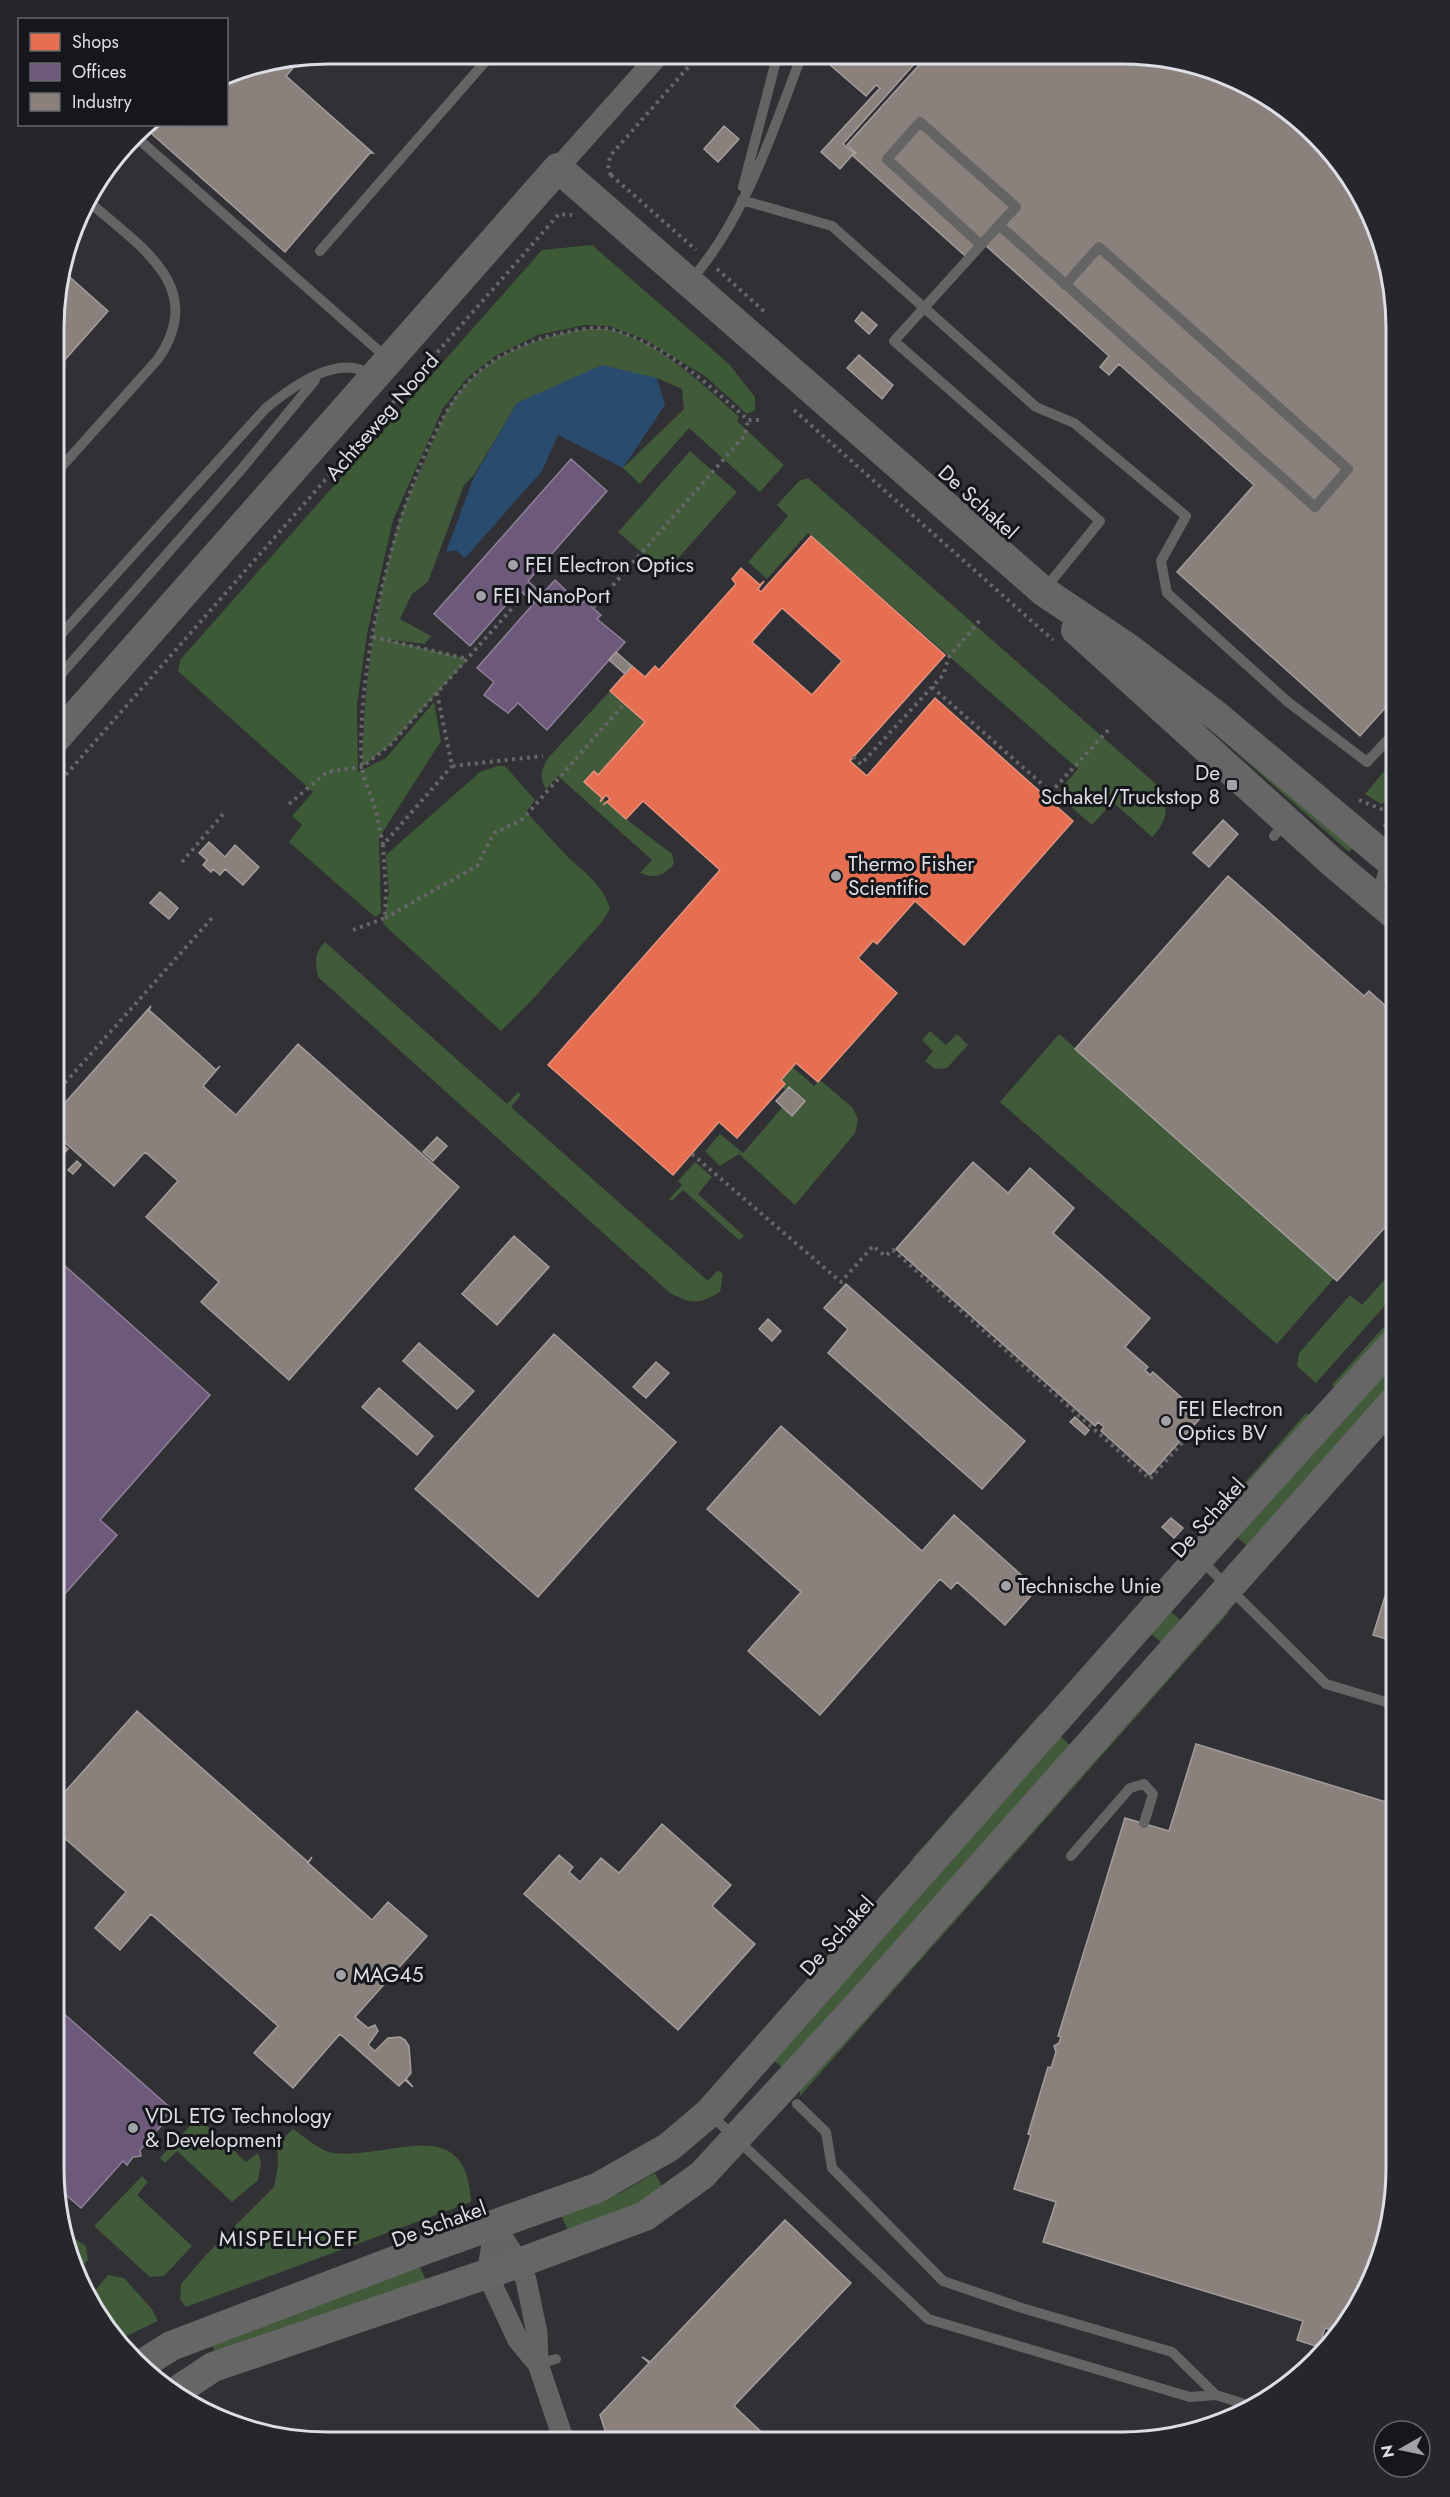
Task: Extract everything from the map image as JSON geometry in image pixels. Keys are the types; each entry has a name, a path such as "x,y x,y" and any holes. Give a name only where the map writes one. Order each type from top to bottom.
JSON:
{"street":[{"name":"Achtseweg Noord","path":"64,729 651,64"},
{"name":"De Schakel","path":"558,168 601,186 698,271 1043,591 1073,627 1280,828 1385,907"},
{"name":"De Schakel","path":"1043,591 1128,648 1218,717 1386,855"},
{"name":"De Schakel","path":"148,2361 171,2346 493,2221 597,2188 669,2147 709,2113 1199,1558 1386,1334"},
{"path":"182,2388 213,2367 519,2263 645,2216 702,2175 1230,1588 1386,1410"},
{"path":"493,2221 519,2263 526,2280 562,2432"},
{"path":"493,2221 487,2274 518,2340 547,2361"}],"lane":[{"path":"320,251 482,64"},
{"path":"740,202 775,64"},
{"path":"698,271 759,168 798,64"},
{"path":"981,245 887,159 920,122 1016,207 894,341 1100,521 1043,591"},
{"path":"142,142 382,369"},
{"path":"740,202 832,226 1036,407 1074,423 1186,516 1161,561 1167,593 1288,702 1367,762 1386,742"},
{"path":"64,464 158,359 171,340 176,321 175,299 163,271 95,207"},
{"path":"999,225 1065,285 1315,507 1348,469 1099,247 1065,285"},
{"path":"64,631 246,427 284,394 337,369 357,367 382,369"},
{"path":"64,671 240,471 304,390 325,373"},
{"name":"De Schakel","path":"1385,907 1383,873 1386,870"},
{"path":"1199,1558 1326,1684 1386,1702"},
{"path":"1071,1856 1130,1788 1144,1784 1153,1794 1144,1823"},
{"path":"797,2104 826,2132 832,2168 943,2281 1172,2352 1216,2396"},
{"path":"709,2113 928,2319 1190,2397 1216,2396 1241,2403"}],"path":[{"path":"691,64 610,156 608,169 601,186 698,271 774,320"},
{"name":"Achtseweg Noord","path":"64,777 559,214 574,215 601,186"},
{"path":"384,918 386,890 382,845 362,767 363,702 373,636 397,528 442,419 469,380 499,358 539,338 585,329 611,329 645,342 706,382 748,420 759,420"},
{"path":"788,405 1055,642"},
{"path":"593,608 745,435 748,420"},
{"path":"289,804 327,772 362,767 390,745 517,603 512,599"},
{"path":"854,757 861,764 944,674 948,658 981,619"},
{"path":"373,636 468,659"},
{"path":"932,687 1051,792 1110,728"},
{"path":"437,693 452,766"},
{"path":"353,930 384,918 477,866 495,833 520,821 530,812 624,704"},
{"path":"382,845 452,766 543,756"},
{"path":"1356,798 1386,811"},
{"path":"182,862 224,814"},
{"path":"64,1084 212,918"},
{"path":"692,1154 841,1282 873,1246 885,1256 892,1250 1150,1479 1187,1437 1185,1435"}],"green space":[{"path":"592,245 729,364 755,397 755,410 747,414 705,376 644,339 609,326 585,325 538,335 497,355 468,377 443,408 393,520 367,634 357,704 358,772 386,758 434,702 441,741 379,838 381,913 375,917 289,842 302,825 292,816 313,792 178,671 180,660 542,250"},
{"path":"585,329 613,330 631,336 664,355 696,379 739,417 737,421 784,465 760,492 689,428 640,484 623,468 684,409 682,389 657,378 517,403 474,475 464,485 428,582 412,594 400,619 431,636 425,644 385,639 468,659 390,745 362,767 368,677 376,617 389,558 403,511 444,416 463,387 497,359 538,340"},
{"path":"690,451 737,492 665,573 618,532"},
{"path":"808,478 1156,784 1164,798 1166,811 1162,824 1152,837 1113,802 1092,825 1056,794 1078,769 808,533 767,579 748,562 788,516 777,505 799,481"},
{"path":"610,691 645,722 598,775 594,771 584,782 626,819 672,854 674,864 659,875 651,876 640,873 652,860 558,776 546,789 542,781 542,770 548,758"},
{"path":"1187,709 1357,842 1349,852"},
{"path":"497,766 505,766 535,800 526,812 593,880 603,893 610,909 601,923 501,1031 383,924 389,893 386,855 480,772"},
{"path":"1386,769 1386,802 1381,804 1365,794"},
{"path":"325,942 507,1104 518,1092 521,1095 511,1107 708,1281 718,1270 723,1274 720,1292 695,1302 670,1293 318,977 316,958"},
{"path":"930,1031 946,1045 957,1034 968,1045 947,1068 935,1069 925,1061 933,1051 922,1040"},
{"path":"1059,1034 1336,1276 1277,1344 1000,1102"},
{"path":"787,1062 814,1086 820,1080 853,1108 858,1120 855,1133 795,1205 739,1154 720,1166 705,1151 720,1134 743,1153 792,1096 773,1078"},
{"path":"695,1162 712,1177 698,1194 744,1236 739,1240 683,1190 672,1201 669,1199 682,1185 678,1181"},
{"path":"1386,1278 1386,1304 1316,1383 1297,1366 1299,1353 1350,1295 1362,1305"},
{"path":"1386,1324 1386,1332 1336,1389 1332,1385"},
{"path":"1386,1365 1386,1393 1254,1542 1246,1545 1238,1535"},
{"path":"1306,1413 1311,1417 1192,1551 1184,1552"},
{"path":"1169,1610 1183,1622 1163,1644 1149,1632"},
{"path":"1221,1612 1229,1612 800,2096 800,2088"},
{"path":"1041,1713 1045,1716 918,1860 912,1859"},
{"path":"1060,1736 1071,1746 785,2070 771,2058"},
{"path":"198,2117 246,2162 258,2153 261,2162 258,2180 232,2202 177,2151 165,2163 160,2158"},
{"path":"293,2129 333,2153 356,2153 422,2146 441,2148 456,2157 466,2174 471,2202 186,2307 180,2299 181,2284 205,2256 274,2187 278,2166 277,2144"},
{"path":"655,2173 663,2188 628,2208 568,2231 561,2215 620,2193"},
{"path":"142,2176 148,2182 137,2195 192,2246 164,2276 150,2277 94,2226"},
{"path":"74,2238 86,2246 88,2260 84,2265"},
{"path":"419,2265 426,2280 218,2358 211,2343"},
{"path":"108,2275 124,2278 152,2309 158,2321 125,2337 95,2291"}],"water":[{"path":"602,365 657,378 665,405 623,468 558,435 542,471 465,558 456,550 446,552 474,477 517,403"}],"building: Shops":[{"path":"811,536 945,655 850,761 867,776 935,698 1073,821 964,945 915,901 877,944 873,941 858,958 897,993 818,1082 796,1063 781,1080 785,1084 737,1138 719,1122 673,1175 548,1065 720,870 643,801 626,819 607,802 603,805 610,799 606,795 600,802 602,798 584,782 594,771 598,775 645,722 610,691 632,666 645,677 655,666 659,670 736,584 732,579 741,568 760,585 764,581 758,589 761,592","holes":["782,608 842,661 812,695 752,642"]}],"building: Offices":[{"name":"FEI NanoPort","path":"571,459 607,491 528,581 542,594 555,580 581,605 585,600 601,615 597,619 625,642 547,730 518,703 508,713 484,695 494,682 477,668 534,603 519,590 470,646 434,614"},
{"path":"64,1265 210,1395 100,1520 117,1535 64,1595"},
{"path":"64,2014 174,2111 140,2150 141,2156 133,2157 127,2165 123,2161 81,2208 66,2195 65,2186"}],"building: Industry":[{"path":"829,64 914,64 843,144 854,153 840,169 821,152 880,88 876,85 866,96"},
{"path":"920,64 1121,64 1156,67 1190,74 1238,92 1282,119 1320,155 1341,182 1365,228 1376,260 1385,311 1386,707 1360,736 1177,572 1254,485 1119,364 1109,375 1100,367 1109,356 985,245 971,261 853,156 856,153 847,145"},
{"path":"294,67 286,76 373,153 370,153 285,252 151,133 159,126 228,126 228,85 260,74"},
{"path":"724,126 739,139 718,162 704,149"},
{"path":"70,277 108,311 64,361 65,311"},
{"path":"862,312 877,325 869,334 855,321"},
{"path":"859,355 893,385 882,399 847,368"},
{"path":"616,652 632,666 625,674 609,660"},
{"path":"1223,820 1238,834 1209,867 1193,853"},
{"path":"209,842 225,857 235,845 259,867 243,885 225,869 220,875 213,869 211,872 203,865 207,860 199,853"},
{"path":"1228,876 1364,996 1369,991 1386,1006 1386,1226 1337,1281 1075,1049"},
{"path":"160,892 178,908 169,919 150,903"},
{"path":"151,1006 149,1010 216,1070 220,1066 203,1086 236,1115 298,1044 459,1187 289,1380 201,1302 219,1282 146,1217 178,1181 145,1152 114,1186 64,1142 64,1104"},
{"path":"789,1087 805,1101 792,1116 776,1101"},
{"path":"437,1137 447,1146 433,1161 423,1152"},
{"path":"77,1161 81,1165 73,1174 68,1170"},
{"path":"973,1162 1008,1193 1030,1168 1074,1208 1053,1233 1150,1318 1125,1347 1148,1367 1145,1370 1150,1375 1153,1372 1202,1416 1150,1475 1101,1431 1104,1427 1098,1422 1095,1426 896,1249"},
{"path":"514,1236 549,1267 497,1325 462,1294"},
{"path":"846,1284 1025,1441 982,1489 828,1353 848,1329 824,1308"},
{"path":"768,1319 781,1331 772,1341 759,1329"},
{"path":"554,1334 676,1442 538,1597 415,1489"},
{"path":"419,1343 474,1391 457,1409 403,1361"},
{"path":"656,1362 669,1373 646,1398 633,1387"},
{"path":"379,1388 433,1436 417,1455 362,1407"},
{"path":"1075,1417 1089,1430 1085,1435 1070,1422"},
{"path":"781,1426 922,1551 954,1515 1037,1589 1005,1625 957,1582 951,1589 940,1579 820,1715 748,1651 801,1592 707,1509"},
{"path":"1171,1518 1183,1528 1174,1538 1162,1527"},
{"path":"1386,1593 1386,1639 1373,1635"},
{"path":"137,1711 308,1862 312,1857 308,1863 372,1920 388,1902 427,1936 355,2017 368,2028 375,2025 378,2031 368,2045 375,2051 388,2038 400,2037 405,2040 409,2046 411,2073 406,2079 413,2087 405,2080 399,2086 340,2034 293,2088 254,2053 278,2026 151,1914 120,1950 95,1928 126,1892 64,1838 64,1793"},
{"path":"1196,1744 1386,1802 1386,2168 1383,2203 1376,2237 1358,2285 1331,2329 1325,2328 1321,2341 1316,2346 1297,2340 1303,2321 1043,2242 1056,2202 1014,2189 1031,2135 1028,2134 1048,2067 1051,2068 1056,2052 1054,2046 1059,2043 1061,2037 1058,2036 1125,1818 1169,1831"},
{"path":"662,1824 731,1885 712,1906 755,1944 678,2030 524,1894 559,1855 573,1867 569,1872 580,1882 601,1858 619,1873"},
{"path":"785,2220 851,2283 734,2406 761,2432 606,2432 600,2415 649,2363 642,2357 650,2362"}],"place":[{"name":"FEI Electron Optics","path":"513,565"},
{"name":"FEI NanoPort","path":"481,596"},
{"name":"De Schakel/Truckstop 8","path":"1232,785"},
{"name":"Thermo Fisher Scientific","path":"836,876"},
{"name":"FEI Electron Optics BV","path":"1166,1421"},
{"name":"Technische Unie","path":"1006,1586"},
{"name":"MAG45","path":"341,1975"},
{"name":"VDL ETG Technology & Development","path":"133,2128"}],"district":[{"name":"MISPELHOEF","path":"289,2238"}]}
